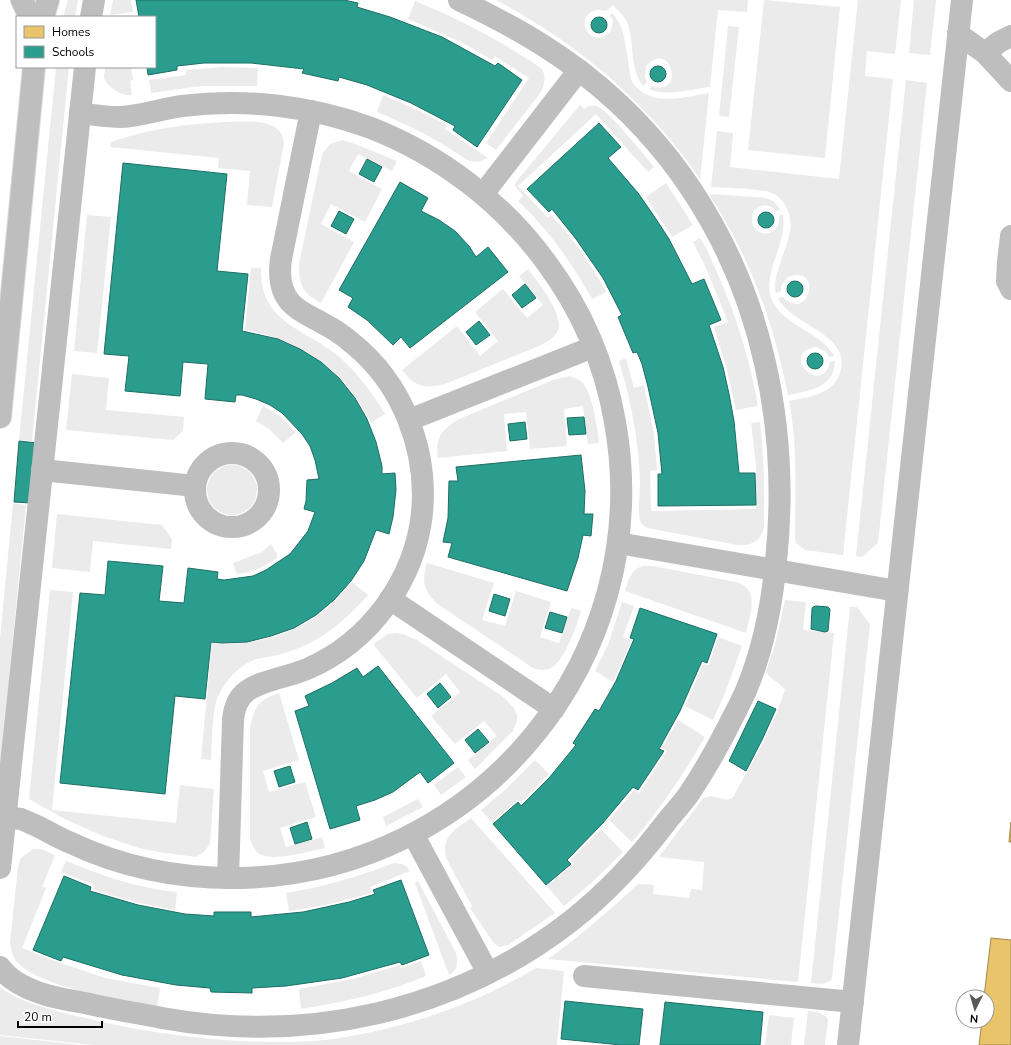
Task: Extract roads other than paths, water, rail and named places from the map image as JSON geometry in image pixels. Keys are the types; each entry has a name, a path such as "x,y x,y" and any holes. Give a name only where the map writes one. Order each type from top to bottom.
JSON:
{"street":[{"path":"22,0 30,16"},
{"path":"39,16 41,0"},
{"path":"43,16 48,0"},
{"path":"91,16 94,0"},
{"path":"0,967 3,972 15,982 35,991 61,998 206,1025 262,1028 345,1021 426,1000 452,990 488,973 526,952 549,937 593,902 633,864 687,797 709,762 747,690 758,658 774,591 781,494 777,425 772,397 760,343 744,290 717,233 695,195 660,147 622,106 579,70 534,39 459,0"},
{"path":"848,1045 962,0"},
{"path":"958,34 985,53 1011,81"},
{"path":"985,53 999,42 1011,36"},
{"path":"0,417 34,68"},
{"path":"0,868 85,68"},
{"path":"483,194 579,70"},
{"path":"5,817 21,819 74,845 121,862 176,874 228,878 283,875 326,867 386,847 413,834 461,804 494,777 524,747 554,709 573,677 592,639 610,585 618,543 621,515 622,493 619,450 613,408 601,367 593,347 578,314 554,272 513,222 483,194 447,168 410,146 371,128 311,111 267,105 224,103 181,106 121,117 80,113"},
{"path":"228,878 233,720 234,710 238,700 245,692 254,686 315,666 351,643 367,628 390,599 404,576 418,536 422,515 422,483 416,441 409,420 389,383 353,343 335,330 298,309 290,302 283,292 280,281 281,259 311,111"},
{"path":"1011,236 1007,281 1011,289"},
{"path":"409,420 593,347"},
{"path":"42,470 195,486"},
{"path":"618,543 898,591"},
{"path":"390,599 554,709"},
{"path":"413,834 488,973"},
{"path":"584,976 852,1002"}]}
